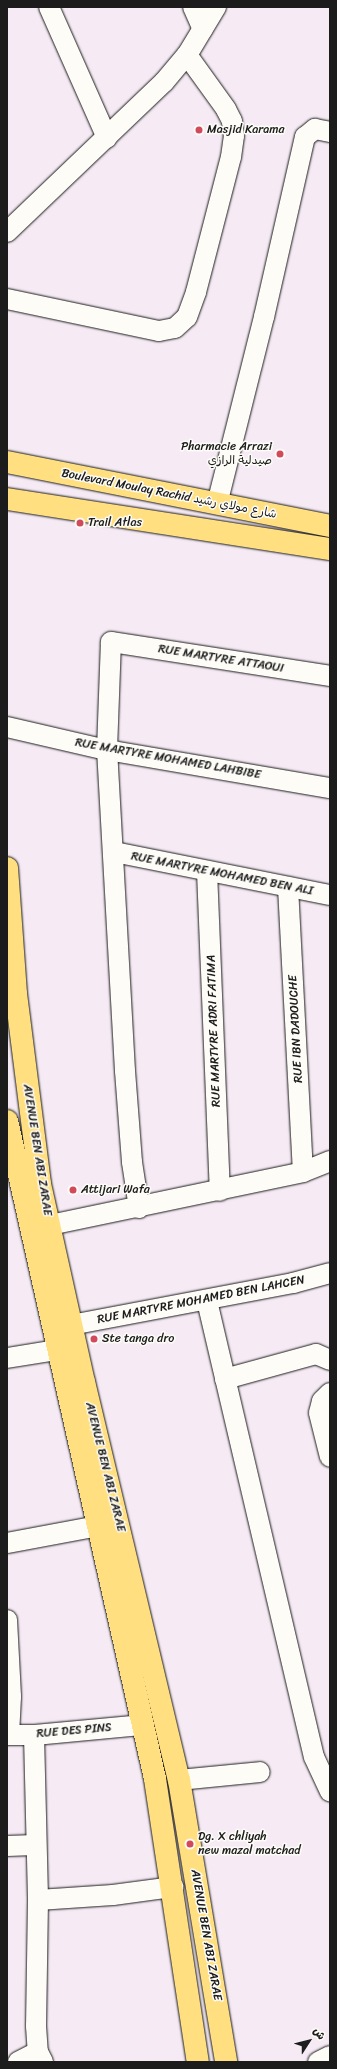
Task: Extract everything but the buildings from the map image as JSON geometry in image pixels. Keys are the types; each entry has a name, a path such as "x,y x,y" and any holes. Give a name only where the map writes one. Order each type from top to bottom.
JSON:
{"main road":[{"name":"Boulevard Moulay Rachid شارع مولاي رشيد","path":"7,462 330,526"},
{"name":"Boulevard Moulay Rachid شارع مولاي رشيد","path":"7,500 330,549"},
{"name":"AVENUE BEN ABI ZARAE","path":"7,868 12,994 23,1186"},
{"name":"AVENUE BEN ABI ZARAE","path":"7,1121 23,1186 41,1228 71,1325 179,1780 226,2062"},
{"name":"AVENUE BEN ABI ZARAE","path":"41,1228 57,1350 161,1809 198,2062"}],"street":[{"path":"49,7 107,138"},
{"path":"193,7 203,29"},
{"path":"7,232 107,138 187,55 216,7"},
{"path":"7,299 159,331 175,328 187,317 196,292 231,158 234,136 232,121 226,109 187,55"},
{"path":"217,504 264,317 305,137 315,129 330,132"},
{"name":"RUE MARTYRE ATTAOUI","path":"107,750 112,642 330,676"},
{"name":"RUE MARTYRE MOHAMED LAHBIBE","path":"7,727 107,750 330,788"},
{"path":"107,750 126,1079 132,1162 139,1208"},
{"name":"RUE MARTYRE MOHAMED BEN ALI","path":"114,852 330,895"},
{"name":"RUE MARTYRE ADRI FATIMA","path":"207,871 220,1191"},
{"name":"RUE IBN DADOUCHE","path":"288,887 303,1172"},
{"path":"41,1228 220,1191 303,1172 330,1161"},
{"name":"RUE MARTYRE MOHAMED BEN LAHCEN","path":"71,1325 207,1301 293,1283 330,1273"},
{"path":"207,1301 225,1379 322,1753 330,1792"},
{"path":"7,1358 57,1350"},
{"path":"225,1379 316,1354 330,1360"},
{"path":"330,1393 322,1401 319,1413 330,1457"},
{"path":"7,1542 98,1526"},
{"path":"7,1620 11,1697 8,1735"},
{"name":"RUE DES PINS","path":"8,1735 34,1735 142,1725"},
{"path":"18,2062 41,2057 35,1974 38,1900 35,1845 34,1735"},
{"path":"179,1780 260,1772"},
{"path":"7,1846 35,1845"},
{"path":"38,1900 113,1895 173,1887"},
{"path":"318,2062 330,2056"}],"place":[{"name":"Masjid Karama","path":"199,130"},
{"name":"Pharmacie Arrazi صيدلية الرازي","path":"280,454"},
{"name":"Trail Atlas","path":"80,523"},
{"name":"Attijari Wafa","path":"73,1190"},
{"name":"Ste tanga dro","path":"94,1339"},
{"name":"Dg. X chliyah new mazal matchad","path":"190,1844"}]}
